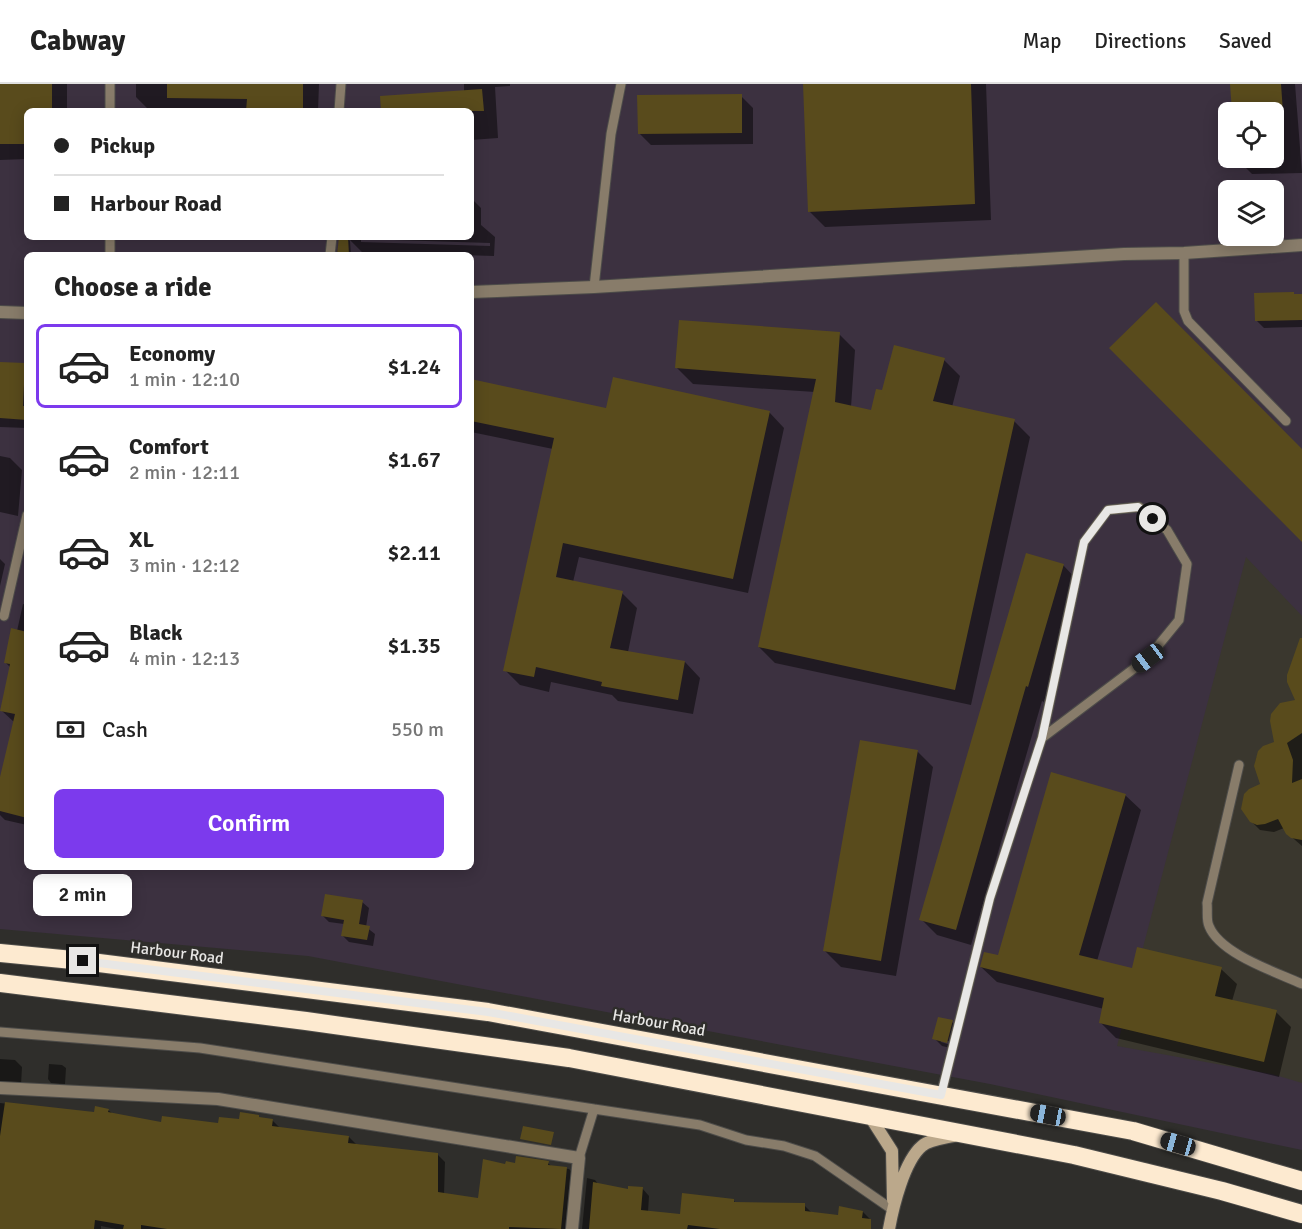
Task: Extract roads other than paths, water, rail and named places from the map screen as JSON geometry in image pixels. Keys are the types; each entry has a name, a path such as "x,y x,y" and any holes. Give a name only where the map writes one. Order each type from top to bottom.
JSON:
{"highway":[{"name":"Harbour Road","path":"0,953 240,980 488,1012 1133,1131 1302,1180"},
{"path":"0,983 306,1021 568,1058 1074,1155 1222,1191 1302,1214"}],"street":[{"path":"474,292 594,287 1302,245"},
{"path":"0,312 24,313"},
{"path":"0,1088 218,1099 579,1158 572,1229"},
{"path":"868,1115 892,1151 893,1210"},
{"path":"889,1229 893,1210 911,1160 923,1145 961,1134"}],"lane":[{"path":"110,84 110,108"},
{"path":"339,108 341,84"},
{"path":"594,287 611,134 621,84"},
{"path":"1184,253 1184,311 1188,321 1286,421"},
{"path":"941,1095 990,898 1042,738 1084,542 1108,510 1138,507 1167,530 1187,564 1179,620 1148,658 1042,738"},
{"path":"4,616 24,528"},
{"path":"1239,765 1207,903 1208,925 1218,940 1236,954 1302,984"},
{"path":"0,1032 200,1048 700,1125 746,1140 784,1146 815,1156 893,1210"},
{"path":"579,1158 594,1109"}]}
